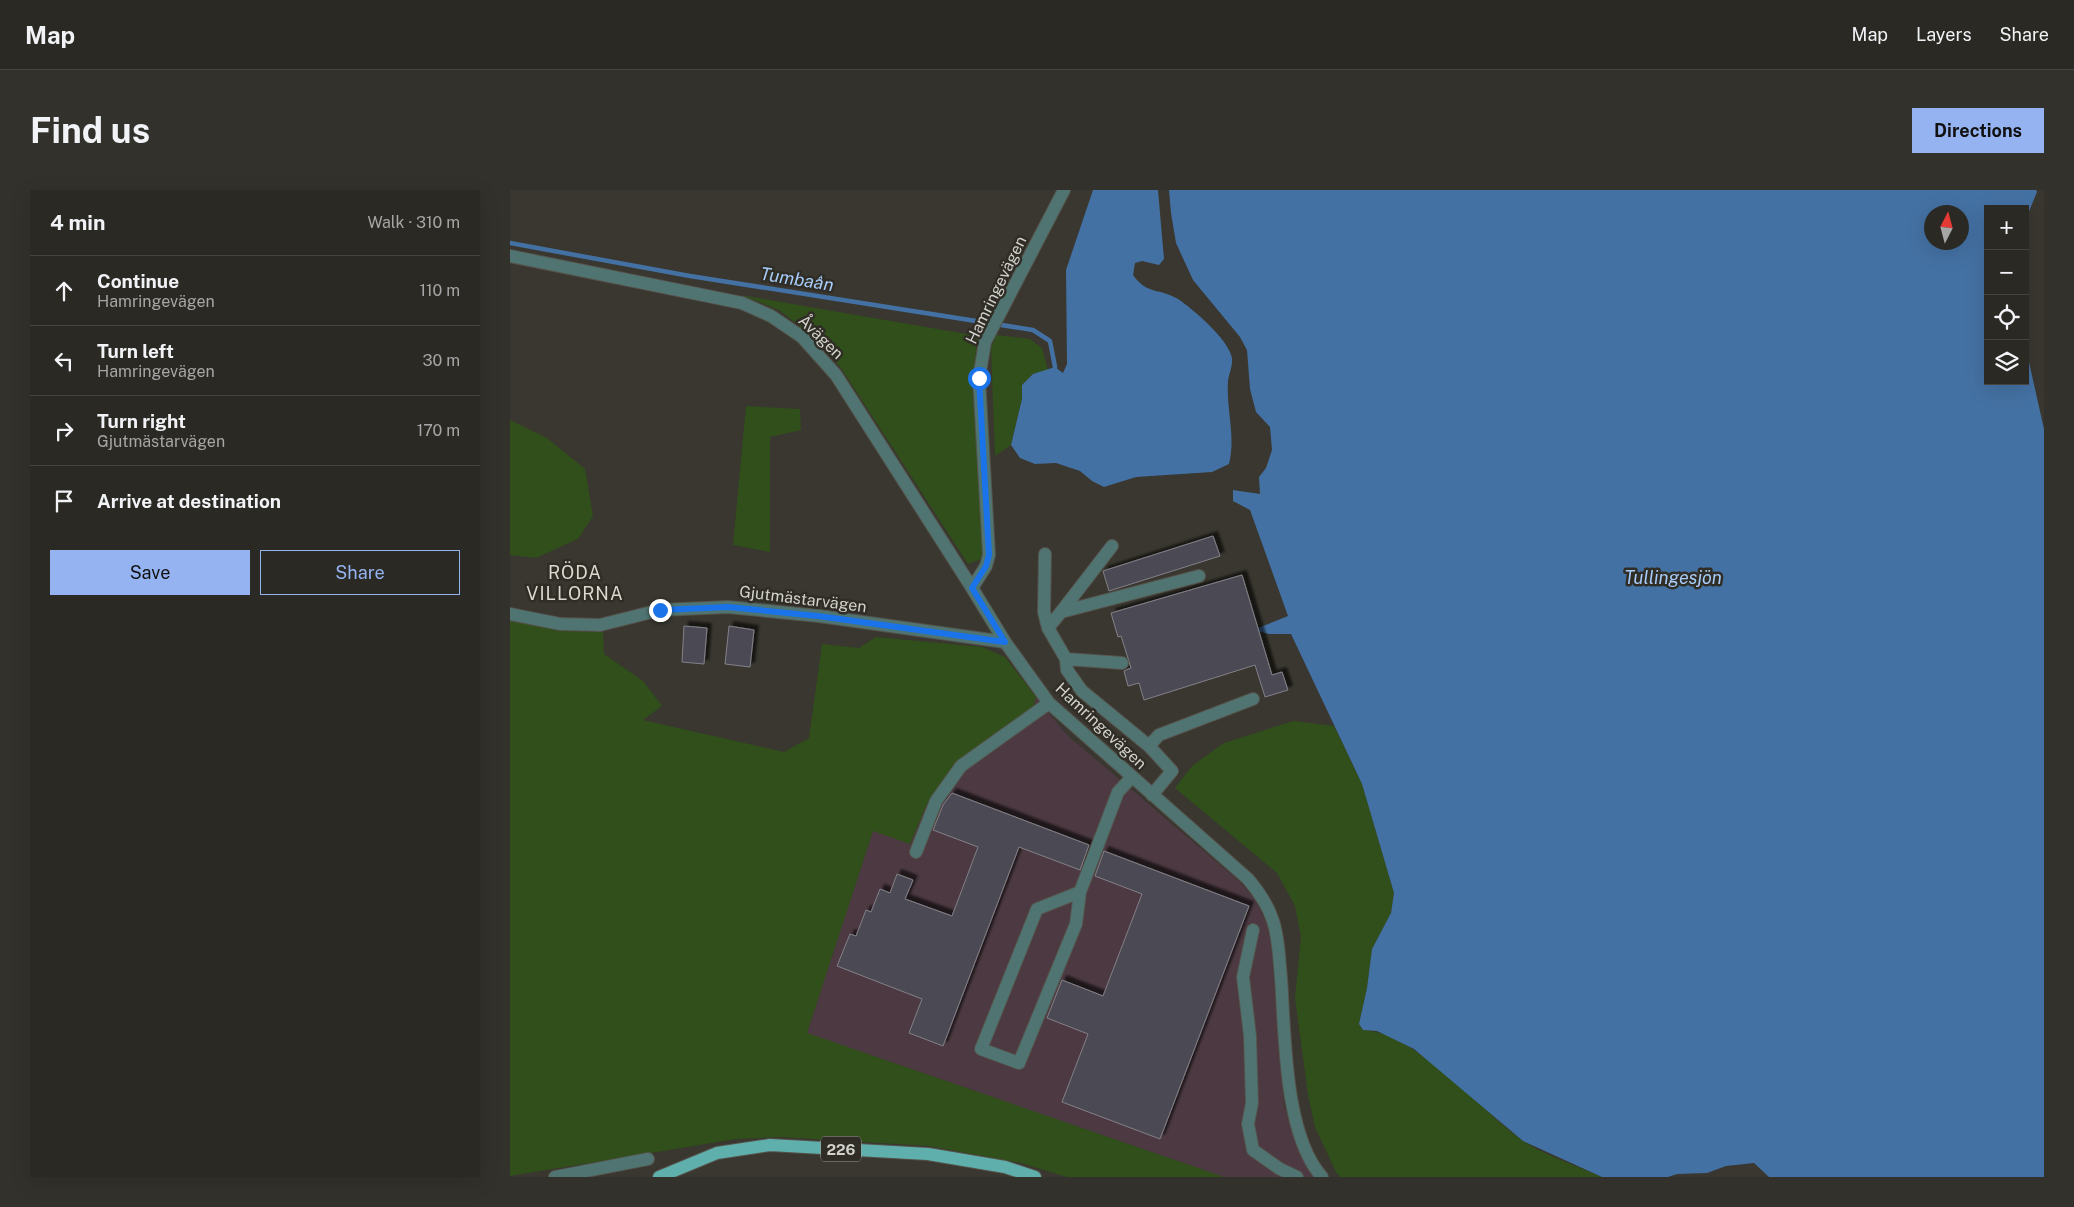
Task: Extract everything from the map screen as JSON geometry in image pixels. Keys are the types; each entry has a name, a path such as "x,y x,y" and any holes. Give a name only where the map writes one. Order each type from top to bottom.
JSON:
{"main road":[{"name":"226","path":"659,1177 717,1153 770,1145 928,1154 1005,1168 1035,1177"}],"street":[{"name":"Hamringevägen","path":"1064,190 985,342 979,378 989,555 986,566 972,588 1005,642 1049,703 1248,879 1260,894 1273,922 1278,946 1292,1102 1302,1143 1319,1174"},
{"name":"Åvägen","path":"510,256 742,303 771,316 802,337 836,375 972,588"},
{"path":"1048,628 1112,546"},
{"path":"1045,554 1044,612 1048,628 1066,659 1067,670 1082,691 1149,746 1172,771 1152,795"},
{"path":"1061,612 1199,576"},
{"name":"Gjutmästarvägen","path":"510,614 560,624 600,625 660,610 728,607 818,616 1005,642"},
{"path":"1066,659 1122,664"},
{"path":"1149,746 1159,735 1253,699"},
{"path":"916,852 936,801 961,766 1049,703"},
{"path":"1080,892 1038,909 982,1049 1019,1063 1076,924 1080,892 1118,792 1132,777"},
{"path":"1253,930 1243,977 1251,1063 1252,1103 1248,1124 1253,1150 1280,1169 1298,1177 1319,1174"},
{"path":"554,1177 648,1159"}],"shaded area":[{"path":"1036,697 1066,734 1238,880 1255,899 1267,924 1271,946 1284,1105 1300,1155 1317,1177 1224,1177 807,1033 873,831 910,843 927,804 956,764 1033,711"}],"green space":[{"path":"741,295 978,336 972,381 984,558 968,564 841,368 807,332 779,310"},
{"path":"996,335 1030,339 1042,348 1048,370 1033,374 1022,385 1022,399 1011,445 995,456 991,349"},
{"path":"746,406 800,409 801,430 770,437 770,552 733,545"},
{"path":"510,420 547,438 585,469 593,516 578,539 536,558 510,555"},
{"path":"510,620 559,631 603,632 604,654 643,681 662,706 643,720 784,752 809,738 822,644 859,648 876,637 982,647 1005,657 1036,697 1033,711 956,764 927,804 910,844 873,831 807,1033 1224,1177 1067,1177 1021,1163 929,1146 781,1137 736,1139 510,1176"},
{"path":"1293,721 1334,726 1362,784 1394,893 1391,913 1372,949 1367,988 1359,1024 1363,1030 1383,1034 1404,1044 1425,1058 1446,1074 1505,1127 1530,1145 1602,1177 1340,1177 1336,1172 1315,1127 1308,1095 1295,998 1301,937 1295,906 1277,873 1175,788 1192,766 1224,743"}],"water":[{"path":"1093,190 1158,190 1164,259 1159,265 1142,261 1135,263 1133,275 1143,286 1178,299 1201,317 1218,334 1232,358 1228,381 1231,454 1229,464 1212,472 1136,477 1104,487 1092,481 1080,471 1056,463 1035,464 1020,458 1011,445 1022,399 1022,385 1033,374 1055,367 1063,373 1067,364 1066,270"},
{"name":"Tullingesjön","path":"1169,190 2036,190 2037,192 2029,211 2029,205 1984,205 1984,385 2029,385 2029,362 2044,429 2044,1177 1769,1177 1754,1163 1726,1166 1707,1173 1677,1174 1668,1177 1602,1177 1523,1141 1414,1049 1377,1031 1363,1030 1359,1024 1367,988 1372,949 1391,913 1394,893 1362,784 1291,634 1269,634 1253,630 1288,616 1250,510 1233,501 1233,490 1260,494 1259,477 1266,468 1272,450 1270,427 1256,412 1250,389 1247,350 1240,337 1193,280 1176,243"}],"building":[{"path":"1213,536 1220,556 1109,591 1103,571"},
{"path":"1242,575 1272,675 1282,672 1288,690 1265,697 1255,665 1144,700 1139,683 1128,686 1124,671 1131,668 1121,636 1118,637 1111,613"},
{"path":"684,626 707,628 704,664 682,662"},
{"path":"729,626 754,630 750,667 725,664"},
{"path":"952,793 1089,845 1080,870 1019,847 943,1046 909,1033 922,999 837,966 850,934 856,936 866,910 871,912 880,889 890,893 897,874 913,880 905,899 952,916 978,847 933,830 943,805"},
{"path":"1104,851 1249,906 1160,1139 1062,1102 1088,1034 1047,1018 1062,980 1103,996 1142,894 1095,876"}],"waterway":[{"name":"Tumbaån","path":"510,243 690,276 1033,330 1050,341 1055,367"}],"district":[{"name":"RÖDA VILLORNA","path":"575,582"}],"route":[{"path":"660,610 728,607 818,616 1005,642 972,588 986,566 989,555 979,378"}]}
